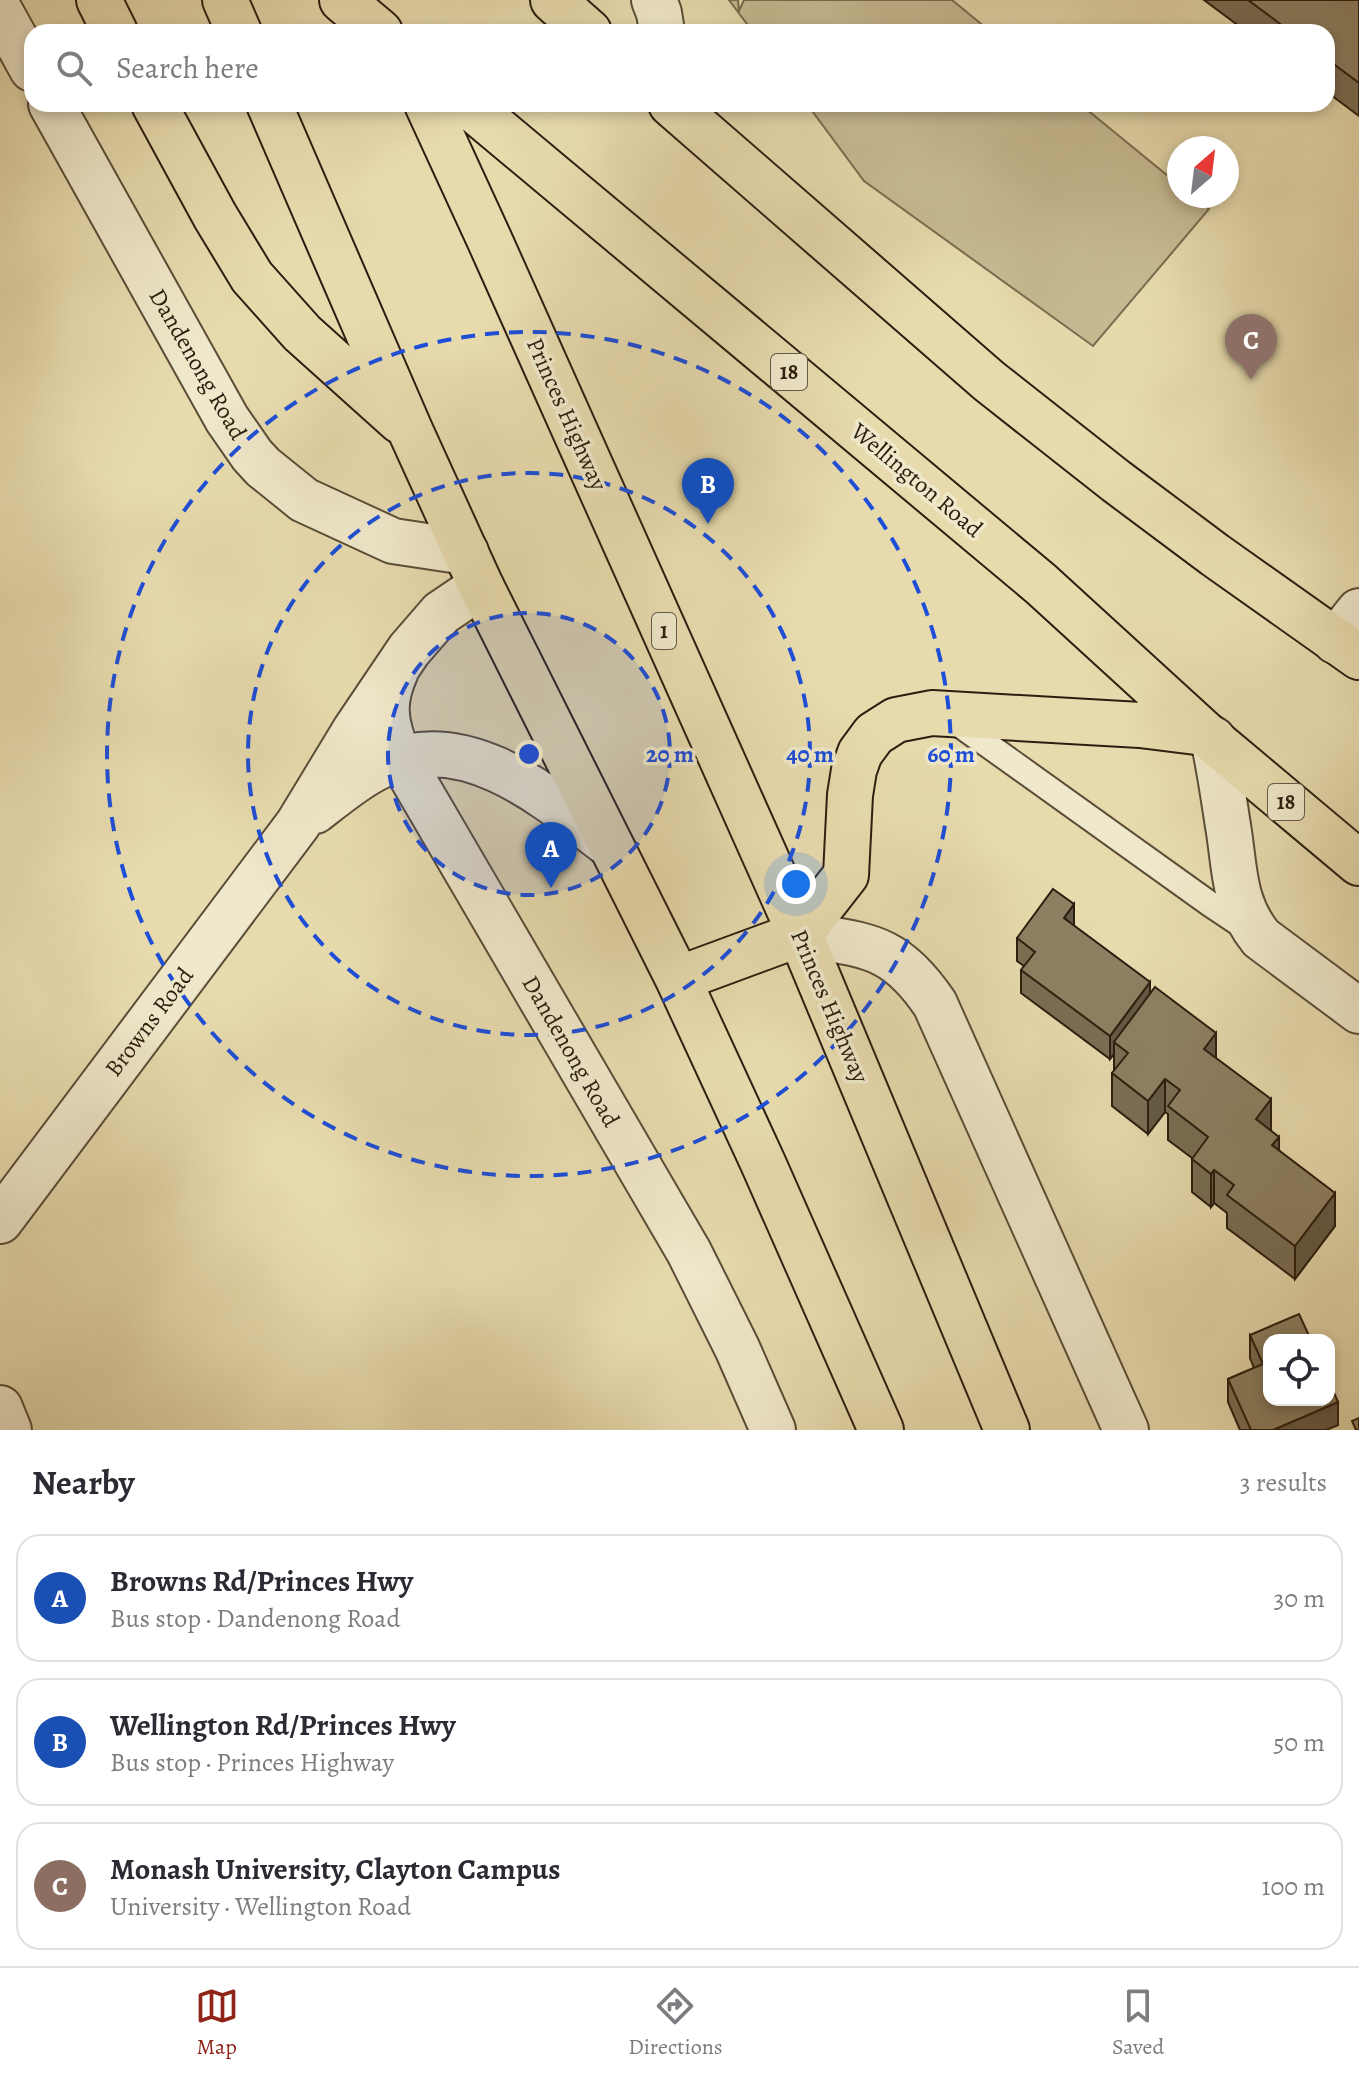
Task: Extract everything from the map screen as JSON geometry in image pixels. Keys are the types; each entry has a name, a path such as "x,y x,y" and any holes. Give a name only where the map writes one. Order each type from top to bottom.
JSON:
{"highway":[{"path":"99,0 111,24"},
{"path":"225,0 236,24"},
{"path":"342,0 370,24"},
{"path":"381,0 392,24"},
{"path":"158,112 252,277 302,333 410,430"},
{"path":"272,112 410,430 474,569 678,979 881,1430"},
{"name":"Princes Highway","path":"431,112 800,934 1007,1430"},
{"name":"Wellington Road","path":"477,112 1041,584 1208,736 1359,863"},
{"path":"680,112 989,381 1128,491 1351,636"},
{"path":"678,979 800,934 846,875 852,779 857,761 874,734 896,720 919,714 945,714 1140,725 1208,736"}],"street":[{"path":"654,0 661,24"},
{"path":"0,11 24,54"},
{"name":"Dandenong Road","path":"55,112 227,419 258,461 291,491 323,511 393,541 474,569"},
{"name":"Browns Road","path":"0,1221 298,824 409,650 474,569"},
{"name":"Dandenong Road","path":"396,671 386,704 392,739 401,759 689,1252 737,1348 773,1430"},
{"path":"1208,736 1221,780 1237,893 1248,922 1261,938 1359,1011"},
{"name":"Browns Road","path":"298,824 374,770 401,759 426,755 456,757 491,766 516,779 611,846"},
{"path":"800,934 859,944 880,951 903,965 925,988 943,1019 1126,1430"},
{"path":"0,1408 9,1430"}],"lane":[{"path":"945,714 1261,938"}],"shaded area":[{"path":"729,0 738,0 739,11 744,0 952,0 981,24 747,24"},
{"path":"813,112 1090,112 1167,175 1167,208 1209,209 1093,346 864,181"}],"building":[{"path":"1248,0 1359,0 1359,83 1335,65 1335,24 1280,24"},
{"path":"1053,889 1074,904 1064,918 1150,982 1110,1036 1021,970 1035,952 1017,938"},
{"path":"1155,987 1216,1033 1204,1049 1271,1099 1256,1119 1279,1137 1272,1145 1335,1193 1295,1246 1227,1195 1234,1185 1214,1170 1211,1174 1192,1159 1208,1137 1168,1106 1180,1090 1165,1079 1148,1101 1112,1073 1128,1053 1114,1042"},
{"path":"1299,1314 1308,1334 1263,1334 1263,1364 1250,1335"},
{"path":"1263,1364 1263,1406 1329,1406 1273,1430 1251,1430 1228,1379"},
{"path":"1359,1418 1359,1430 1356,1430 1352,1421"}],"place":[{"name":"Monash University, Clayton Campus","path":"1251,380"},
{"name":"Wellington Rd/Princes Hwy","path":"708,524"},
{"name":"Browns Rd/Princes Hwy","path":"551,888"}]}
